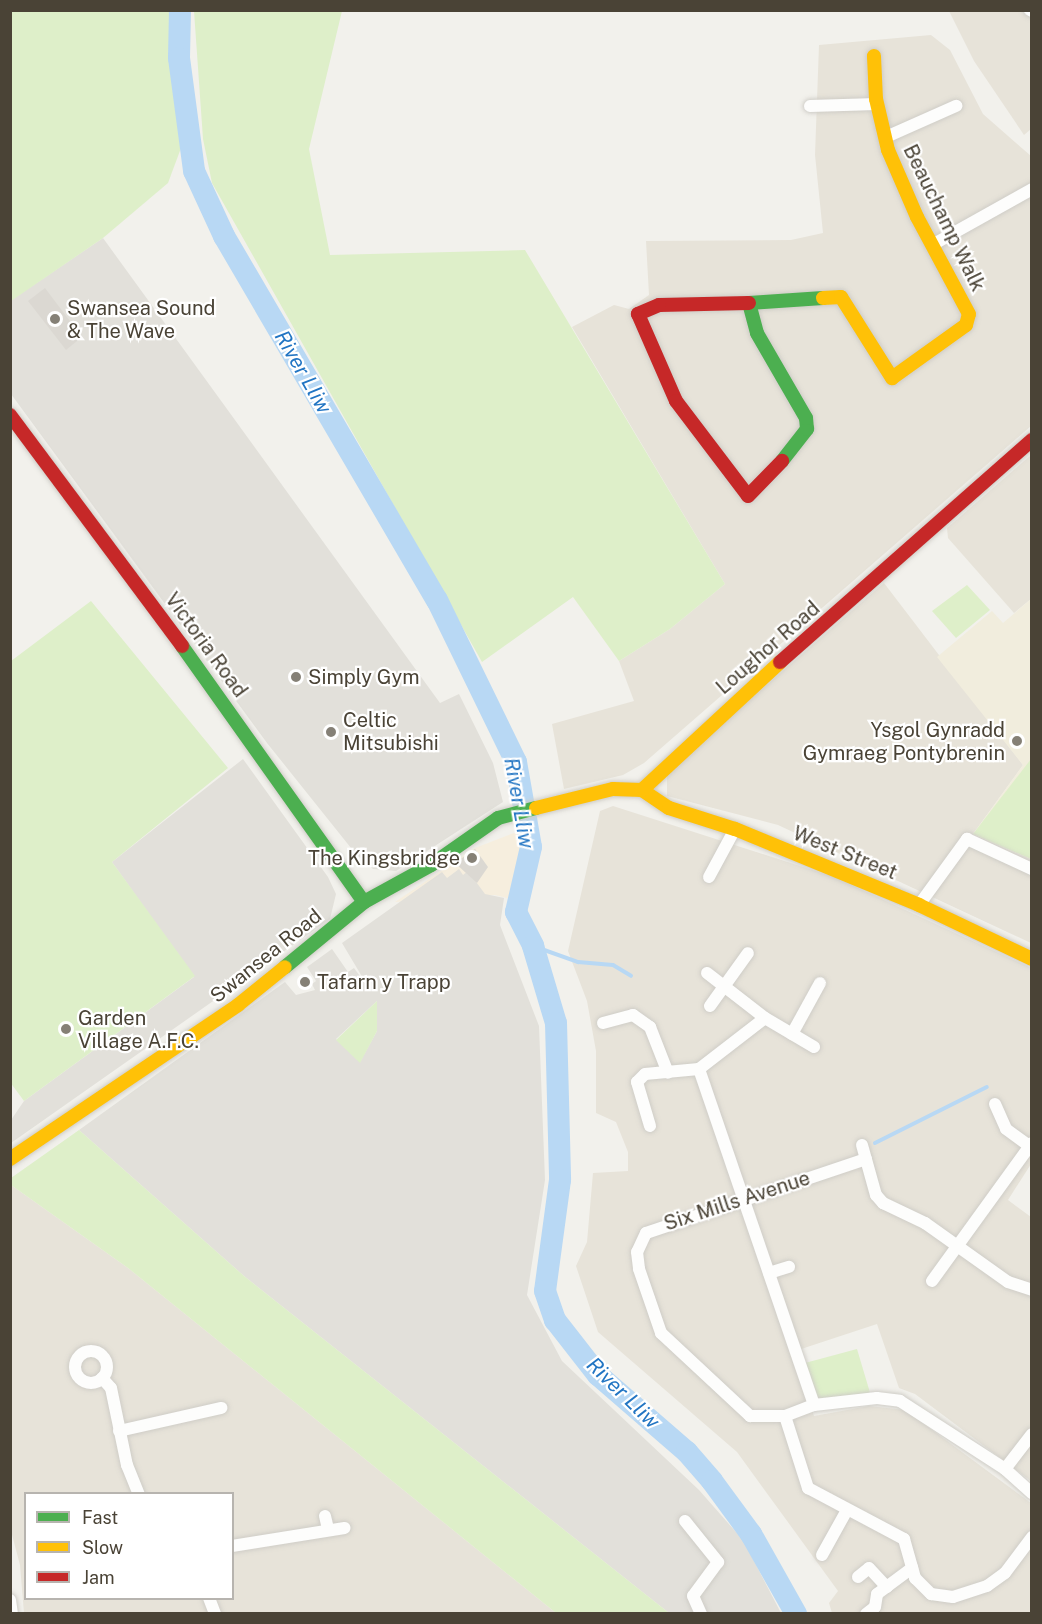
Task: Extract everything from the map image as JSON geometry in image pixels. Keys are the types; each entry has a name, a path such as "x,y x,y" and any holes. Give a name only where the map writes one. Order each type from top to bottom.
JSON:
{"main road":[{"name":"Beauchamp Walk","path":"749,303 757,333 806,418 807,429 764,485 748,496 676,401 638,314 659,305 749,303 841,297 892,378 966,325 969,314 932,245 886,138 877,104 874,56"},
{"name":"Victoria Road","path":"10,415 277,774 364,902"},
{"name":"Loughor Road","path":"642,790 675,755 1032,440"},
{"name":"Swansea Road","path":"14,1157 238,1005 364,902 430,865 498,818 613,789 642,790"},
{"name":"West Street","path":"642,790 669,808 735,829 919,905 1032,959"}],"street":[{"path":"810,106 877,104"},
{"name":"Beauchamp Walk","path":"886,138 956,106"},
{"path":"932,245 1032,189"},
{"path":"709,877 735,829"},
{"path":"919,905 967,839 1032,869"},
{"path":"710,1006 748,952"},
{"path":"707,973 765,1018 814,1047"},
{"path":"792,1034 820,983"},
{"path":"603,1023 633,1015 650,1027 668,1073"},
{"path":"650,1126 637,1082 651,1072 668,1073 699,1069 765,1018"},
{"path":"699,1069 746,1200 814,1405"},
{"path":"932,1281 1030,1144 1006,1129 995,1104"},
{"path":"862,1145 876,1195 884,1203 925,1223 1008,1282 1032,1290"},
{"name":"Six Mills Avenue","path":"866,1159 646,1233 637,1252 639,1269 654,1319 674,1347 750,1416 785,1416 814,1405 877,1398 900,1401 1005,1469 1032,1493"},
{"path":"769,1273 789,1267"},
{"path":"102,1378 111,1388 119,1431 138,1492"},
{"path":"119,1431 221,1408"},
{"path":"785,1416 808,1488 904,1539 912,1568 931,1594 971,1593 1005,1573 1032,1537"},
{"path":"1005,1469 1032,1434"},
{"path":"822,1555 847,1510"},
{"path":"685,1521 718,1562 693,1596 701,1614"},
{"path":"234,1546 326,1523 345,1528"},
{"path":"858,1577 869,1568 886,1587"},
{"path":"866,1614 886,1587 912,1568"},
{"path":"10,1600 12,1614"},
{"path":"209,1600 215,1614"}],"shaded area":[{"path":"949,11 1031,11 1031,129 1024,135 974,61"},
{"path":"931,35 950,50 983,114 1031,156 1031,426 644,763 623,775 564,789 552,724 634,701 619,661 670,629 725,584 572,327 614,305 629,309 649,295 646,241 791,240 823,233 815,155 819,45"},
{"path":"103,238 440,703 459,694 493,763 503,802 396,871 373,869 355,853 267,743 11,394 10,301"},
{"path":"1031,455 1031,599 1014,613 948,538 947,528"},
{"path":"884,583 1023,765 973,834 1031,859 1031,943 778,825 667,796 667,772"},
{"name":"Ysgol Gynradd Gymraeg Pontybrenin","path":"1031,599 1031,859 973,834 1023,765 937,657 992,611 1003,623"},
{"path":"243,759 328,877 336,894 330,919 11,1143 11,1120 24,1101 194,977 112,862"},
{"path":"613,806 834,877 1031,968 1031,1164 1008,1200 1031,1217 1031,1481 915,1394 899,1388 877,1324 792,1352 814,1416 869,1406 905,1410 1031,1503 1031,1613 832,1613 829,1603 838,1591 737,1452 598,1332 576,1266 587,1242 593,1173 628,1171 628,1152 616,1122 596,1113 596,1051 587,1001 568,951 600,811"},
{"path":"532,826 515,900 495,895 395,902 475,848"},
{"path":"459,869 463,875 468,871 485,894 504,898 500,925 539,1026 545,1180 527,1295 562,1361 699,1490 743,1540 781,1613 669,1613 244,1276 79,1130 285,982 296,995 315,990 312,984 316,981 307,967 332,949 348,972 354,968 370,990 342,943 442,872 447,878","holes":["377,1001 377,1031 360,1062 336,1039"]},
{"path":"11,1185 128,1268 556,1613 24,1613 20,1565 11,1531"}],"green space":[{"path":"11,10 173,11 181,148 168,183 103,238 11,301"},
{"path":"194,11 342,11 309,149 330,255 525,250 725,584 670,629 619,661 573,597 482,662 212,183 203,139"},
{"path":"967,585 990,610 956,638 932,611"},
{"path":"91,601 228,768 112,862 195,976 24,1101 10,1082 11,661"},
{"path":"1031,759 1031,859 973,834"},
{"path":"377,1001 377,1031 360,1063 336,1040"},
{"path":"79,1130 244,1276 669,1613 556,1613 128,1268 11,1185 11,1178"},
{"path":"857,1349 871,1396 817,1401 805,1363"}],"building":[{"name":"Swansea Sound & The Wave","path":"45,288 82,337 66,350 28,301"},
{"name":"The Kingsbridge","path":"475,849 488,867 477,883 455,863"}],"waterway":[{"name":"River Lliw","path":"180,10 179,58 194,171 224,236 437,600 516,762 531,847 516,912 533,946 556,1023 560,1180 545,1291 555,1320 598,1375 687,1452 712,1481 751,1534 796,1614"},
{"path":"533,946 578,962 613,965 631,976"},
{"path":"875,1143 987,1087"}],"traffic: fast":[{"path":"782,461 807,429 806,418 757,333 749,303 823,298"},
{"path":"182,646 364,902"},
{"path":"285,967 364,902 431,865 498,818 536,808"}],"traffic: slow":[{"path":"823,298 841,297 892,378 966,325 969,314 917,217 888,150 876,99 874,56"},
{"path":"536,808 613,789 642,790 780,662"},
{"path":"642,790 669,808 735,829 919,905 1032,959"},
{"path":"10,1159 238,1005 285,967"}],"traffic: jam":[{"path":"749,303 659,305 638,314 676,401 748,496 782,461"},
{"path":"10,415 182,646"},
{"path":"780,662 1032,440"}],"place":[{"name":"Swansea Sound & The Wave","path":"55,319"},
{"name":"Simply Gym","path":"296,677"},
{"name":"Celtic Mitsubishi","path":"331,732"},
{"name":"Ysgol Gynradd Gymraeg Pontybrenin","path":"1017,741"},
{"name":"The Kingsbridge","path":"472,858"},
{"name":"Tafarn y Trapp","path":"305,982"},
{"name":"Garden Village A.F.C.","path":"66,1029"}]}
